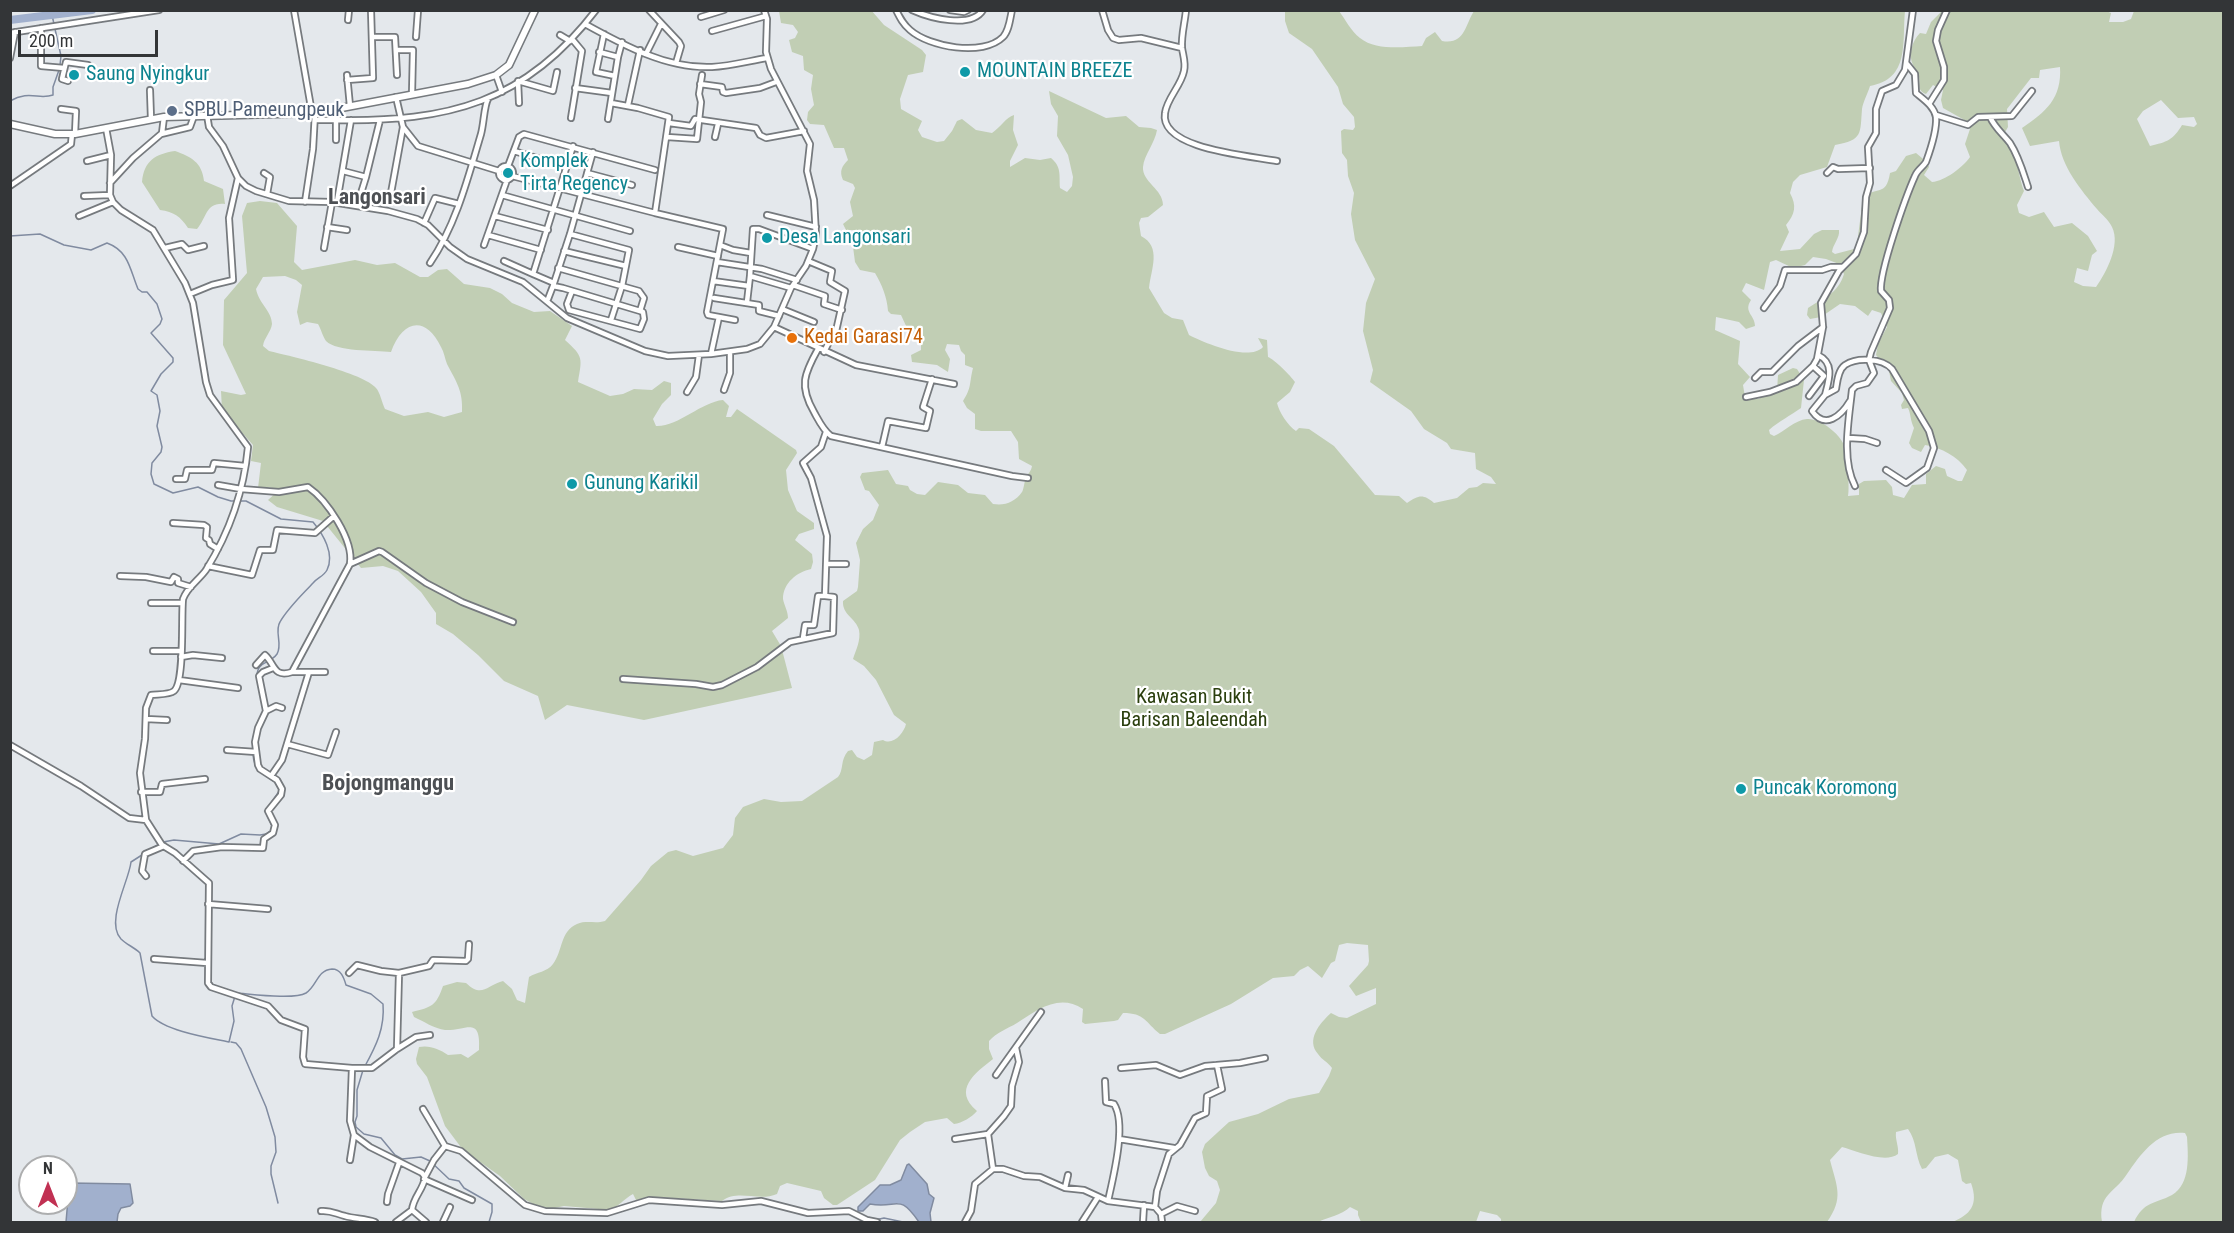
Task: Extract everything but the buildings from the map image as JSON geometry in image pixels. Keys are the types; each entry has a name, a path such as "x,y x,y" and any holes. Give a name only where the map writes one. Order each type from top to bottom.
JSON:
{"main road":[{"path":"10,124 55,134 74,134 164,117 314,113 468,84 496,75 511,61 535,10"}],"street":[{"path":"10,58 13,33 159,10"},
{"path":"294,10 315,120 305,202"},
{"path":"348,20 349,10"},
{"path":"351,106 347,78 373,78 371,10"},
{"path":"416,37 418,10"},
{"path":"315,120 401,119 457,110 488,99 544,64 571,40 596,10"},
{"path":"649,10 680,44 676,63"},
{"path":"700,17 724,10"},
{"path":"896,10 901,21 909,29 935,44 981,47 1002,38 1006,33 1012,10"},
{"path":"912,10 965,21 976,18 983,10"},
{"path":"950,10 964,12 968,10"},
{"path":"1102,10 1113,38 1119,40 1141,38 1182,48"},
{"path":"1186,10 1182,48 1184,71 1164,116 1171,129 1189,142 1213,150 1277,161"},
{"path":"1746,397 1770,392 1796,382 1813,366 1818,355 1823,327 1821,303 1842,267 1857,252 1864,232 1866,197 1870,183 1868,147 1876,134 1876,109 1884,89 1896,85 1907,64 1913,10"},
{"path":"1929,104 1944,80 1944,67 1936,41 1947,10"},
{"path":"207,116 209,127 223,146 238,178 250,189 289,201 335,202 404,215 424,223 435,230 456,252 467,259 519,279 572,321 656,354 699,355 730,352 760,344 774,327 794,284 808,261 813,249 816,227 814,200 807,171 811,149 804,131 776,82 767,58 765,13 712,32"},
{"path":"585,24 663,61 711,67 767,58"},
{"path":"646,54 662,24"},
{"path":"41,28 41,66 61,68"},
{"path":"604,34 596,72 615,76"},
{"path":"560,35 571,40 582,50 571,118"},
{"path":"372,37 395,37 397,75"},
{"path":"608,119 622,42"},
{"path":"396,50 412,50 412,94"},
{"path":"628,105 640,50"},
{"path":"599,52 618,57"},
{"path":"68,81 63,81 61,68 66,62 88,65"},
{"path":"1855,486 1850,477 1849,438 1852,390 1856,386 1867,383 1872,376 1873,369 1869,360 1890,308 1889,300 1881,291 1882,277 1916,174 1925,162 1934,136 1936,116 1929,104 1916,93 1915,74 1907,64"},
{"path":"518,82 553,91 557,72"},
{"path":"496,75 502,92"},
{"path":"667,137 696,140 702,75"},
{"path":"518,82 519,103"},
{"path":"700,84 722,87 723,92 726,93 760,88 776,82"},
{"path":"575,88 612,93"},
{"path":"150,90 151,119"},
{"path":"1936,116 1963,125 1969,124 1978,117 2014,115 2032,91"},
{"path":"396,97 404,127 418,146 500,171"},
{"path":"430,263 445,241 459,204 483,129 488,99"},
{"path":"611,103 628,105 669,117 655,213"},
{"path":"10,186 71,144 76,111 62,109"},
{"path":"110,183 133,158 162,133 188,128 194,116"},
{"path":"162,133 164,117"},
{"path":"1990,117 1996,129 2003,134 2016,154 2028,187"},
{"path":"336,140 337,120"},
{"path":"324,248 327,227 343,171 351,120"},
{"path":"357,206 381,120"},
{"path":"669,123 691,126 694,120 699,120 756,128 760,135 766,138 804,131"},
{"path":"715,137 718,124"},
{"path":"391,193 404,127"},
{"path":"106,128 111,155 110,195 113,202 121,210 147,225 165,248 190,294 207,388 212,401 247,444 241,489 228,528 208,566 184,595 179,680 174,691 153,694 149,698 140,773 146,820 161,844 175,852 207,879 209,886 207,963 209,985 268,1006 281,1020 305,1029 303,1057 305,1064 364,1069 378,1065 416,1037 430,1035"},
{"path":"508,166 519,137 524,134 655,170"},
{"path":"533,274 573,146"},
{"path":"514,151 566,167"},
{"path":"548,299 570,234 593,152"},
{"path":"87,161 111,155"},
{"path":"507,180 500,177 500,171 502,167 508,166"},
{"path":"508,166 512,169 512,176"},
{"path":"1827,173 1833,167 1838,169 1870,168"},
{"path":"343,171 366,177"},
{"path":"264,173 270,177 267,194"},
{"path":"587,173 632,185"},
{"path":"484,244 507,180 512,176"},
{"path":"512,176 581,195 721,227 723,230 707,314 735,320"},
{"path":"190,294 233,280 229,218 238,178"},
{"path":"84,196 110,195"},
{"path":"502,195 630,231"},
{"path":"424,223 435,198 459,204"},
{"path":"79,216 113,202"},
{"path":"767,215 816,227"},
{"path":"495,216 548,230"},
{"path":"327,227 347,230"},
{"path":"747,302 754,229 813,249"},
{"path":"570,234 629,250 622,286 611,320"},
{"path":"488,235 541,250"},
{"path":"165,248 182,244 188,250 204,246"},
{"path":"720,245 751,253"},
{"path":"678,247 771,272 825,296 824,304 842,310"},
{"path":"564,251 626,266"},
{"path":"504,261 553,285 643,312 644,319 639,329 569,310 567,304 572,291"},
{"path":"808,261 832,271 830,282 845,289 834,340 830,340 824,352"},
{"path":"1764,308 1780,286 1785,270 1823,270 1842,267"},
{"path":"558,268 639,291 644,296 640,311"},
{"path":"769,280 771,272"},
{"path":"750,276 794,284"},
{"path":"713,281 750,286"},
{"path":"714,297 759,305 759,311 779,316"},
{"path":"782,309 814,322"},
{"path":"711,354 719,317"},
{"path":"774,327 856,365 954,384"},
{"path":"1755,378 1761,372 1772,372 1798,346 1823,327"},
{"path":"818,349 808,367 804,385 811,407 826,432 842,439 1028,478"},
{"path":"724,390 730,373 730,352"},
{"path":"687,392 696,377 699,355"},
{"path":"1818,355 1829,367 1830,374 1825,395"},
{"path":"1851,399 1835,418 1825,421 1819,419 1812,411 1825,395 1836,389 1841,369 1845,365 1869,360 1884,362 1892,369 1928,430 1934,448 1925,470 1907,483 1886,470"},
{"path":"1809,396 1824,376 1813,366"},
{"path":"882,447 888,421 926,428 930,411 923,406 932,379"},
{"path":"825,596 827,536 811,478 803,463 821,447 826,432"},
{"path":"1849,438 1877,443"},
{"path":"176,479 185,479 187,470 212,470 214,464 245,466"},
{"path":"218,484 241,489 283,492 302,486 308,487 328,507 350,549 351,564 292,672"},
{"path":"208,566 252,575 260,550 273,550 277,530 313,534 333,516"},
{"path":"173,523 204,525 207,527 206,538 218,549"},
{"path":"351,564 382,552 426,584 462,602 513,622"},
{"path":"826,564 846,564"},
{"path":"120,576 146,577 171,582 173,578 176,578 178,584 191,587"},
{"path":"623,679 722,686 757,667 790,642 833,633 834,597 818,596 814,625 805,625 803,638"},
{"path":"152,603 182,603"},
{"path":"153,651 222,658"},
{"path":"256,665 267,656 272,665 284,674 325,672"},
{"path":"183,861 193,850 222,847 264,848 264,839 273,833 275,825 268,811 281,795 282,789 277,780 260,769 254,752 257,733 266,711 259,676 272,665"},
{"path":"271,776 282,760 309,672"},
{"path":"179,680 238,687"},
{"path":"266,711 276,706 282,708"},
{"path":"146,719 167,720"},
{"path":"287,744 326,756 336,732"},
{"path":"10,745 81,786 129,818 146,820"},
{"path":"227,750 254,752"},
{"path":"141,792 160,792 163,784 205,779"},
{"path":"146,876 142,871 144,855 161,844"},
{"path":"208,904 268,909"},
{"path":"349,973 357,965 381,971 399,972 429,966 433,960 466,961 469,944"},
{"path":"154,959 207,963"},
{"path":"397,1049 399,972"},
{"path":"996,1075 1041,1012"},
{"path":"955,1139 988,1134 1011,1106 1012,1086 1019,1062 1016,1048"},
{"path":"1121,1068 1159,1065 1180,1075 1202,1066 1240,1063 1265,1058"},
{"path":"1155,1207 1160,1178 1169,1154 1180,1145 1195,1118 1206,1113 1207,1096 1222,1089 1217,1065"},
{"path":"350,1160 354,1136 350,1122 352,1068"},
{"path":"1105,1081 1106,1102 1114,1104 1118,1112 1119,1139 1119,1152 1108,1202"},
{"path":"423,1109 445,1146 461,1151 525,1205 537,1210 607,1213 649,1200 722,1205 761,1201 808,1213 849,1211 875,1222"},
{"path":"988,1134 993,1169"},
{"path":"354,1136 419,1171 424,1178 472,1200"},
{"path":"1119,1139 1174,1148"},
{"path":"426,1222 412,1209 412,1203 423,1187 424,1178 433,1162 445,1146"},
{"path":"344,1152 351,1151"},
{"path":"387,1202 399,1162"},
{"path":"965,1222 971,1211 975,1184 993,1169 1040,1177 1065,1188 1084,1191 1108,1202 1155,1207 1161,1214 1162,1222"},
{"path":"1065,1188 1068,1175"},
{"path":"1082,1222 1098,1197"},
{"path":"1143,1222 1144,1205"},
{"path":"1161,1214 1177,1206 1195,1211"},
{"path":"443,1222 450,1207"},
{"path":"396,1222 412,1209"},
{"path":"321,1210 375,1222"}],"green space":[{"name":"Kawasan Bukit Barisan Baleendah","path":"871,10 884,25 926,55 923,72 908,75 900,99 901,109 922,121 918,130 922,137 937,142 944,141 957,121 962,119 976,130 992,133 1014,115 1013,130 1018,145 1010,161 1010,167 1025,158 1040,160 1051,158 1058,168 1060,188 1067,192 1072,186 1073,177 1068,155 1057,136 1058,116 1051,104 1049,91 1106,118 1126,116 1139,127 1157,130 1143,167 1146,177 1160,194 1163,205 1148,217 1141,218 1139,223 1141,236 1151,246 1153,252 1149,288 1164,313 1172,318 1183,320 1189,335 1227,350 1248,353 1256,351 1263,347 1258,338 1267,340 1268,357 1295,382 1290,392 1277,403 1290,426 1296,431 1299,428 1309,429 1334,446 1375,495 1399,496 1407,503 1418,497 1424,497 1434,503 1457,498 1469,488 1483,483 1496,484 1491,477 1476,469 1475,453 1451,449 1447,443 1424,429 1411,411 1370,382 1373,370 1363,331 1366,303 1375,279 1355,240 1351,214 1354,193 1348,176 1347,160 1342,153 1341,131 1353,130 1354,117 1343,104 1338,87 1312,49 1289,33 1285,11 1339,11 1360,38 1382,47 1399,47 1422,46 1426,38 1435,32 1442,41 1455,40 1463,33 1474,11 1905,11 1903,47 1898,68 1883,82 1870,86 1863,106 1858,134 1851,141 1835,145 1827,167 1800,175 1793,182 1790,193 1794,202 1794,210 1786,225 1789,232 1780,251 1800,249 1814,234 1822,230 1839,230 1832,252 1835,254 1854,249 1857,244 1863,198 1886,186 1890,173 1896,171 1906,156 1916,153 1928,163 1929,167 1924,175 1932,182 1953,173 1970,157 1965,144 1970,129 1968,122 1943,108 1941,100 1943,90 1933,85 1926,94 1921,90 1919,77 1912,61 1911,53 1915,40 1920,33 1926,34 1931,22 1942,11 2106,11 2111,13 2109,22 2123,22 2131,19 2134,11 2223,11 2223,1222 2134,1222 2142,1210 2172,1195 2182,1184 2188,1160 2187,1137 2185,1133 2175,1133 2158,1139 2144,1151 2105,1200 2101,1213 2102,1222 1952,1222 1964,1216 1971,1208 1974,1197 1971,1183 1966,1184 1962,1181 1958,1160 1948,1154 1935,1157 1926,1168 1922,1169 1908,1129 1896,1132 1898,1154 1892,1157 1871,1156 1842,1147 1830,1160 1838,1192 1836,1206 1827,1222 1501,1222 1497,1215 1480,1211 1476,1222 1361,1222 1358,1211 1350,1207 1318,1222 1200,1222 1216,1203 1220,1190 1217,1181 1209,1176 1205,1168 1202,1152 1205,1144 1229,1122 1258,1114 1289,1099 1319,1093 1332,1068 1315,1049 1313,1043 1318,1027 1331,1013 1347,1018 1376,1004 1376,988 1356,996 1349,986 1368,965 1368,945 1347,943 1339,945 1335,961 1331,963 1322,978 1308,966 1294,976 1273,978 1231,1004 1165,1034 1160,1034 1140,1016 1130,1013 1123,1013 1118,1020 1114,1021 1085,1024 1082,1022 1083,1009 1074,1004 1057,1003 1040,1009 989,1041 993,1059 973,1076 966,1089 966,1096 977,1111 975,1113 954,1124 947,1118 925,1122 910,1132 900,1140 875,1180 837,1205 833,1205 824,1198 821,1191 787,1183 780,1186 777,1194 763,1197 735,1196 722,1201 656,1197 636,1200 633,1194 610,1210 564,1206 550,1209 537,1206 524,1199 500,1176 463,1150 445,1126 427,1077 416,1059 419,1047 434,1048 448,1055 461,1054 468,1058 479,1050 477,1032 471,1027 453,1030 437,1028 414,1017 412,1012 432,1005 443,986 457,982 466,983 476,990 484,990 503,981 512,989 517,1000 525,1003 529,977 551,967 567,931 580,923 605,921 651,866 668,852 676,850 693,856 723,848 733,835 735,818 743,807 764,799 781,802 802,801 838,777 848,751 852,750 857,757 864,760 872,755 874,742 891,741 897,738 906,724 894,715 876,680 864,666 853,659 859,641 859,630 843,606 843,601 857,591 858,587 860,560 856,543 863,529 873,520 879,505 869,491 865,490 860,477 862,473 888,470 896,484 908,486 917,494 925,495 938,482 958,485 968,493 985,495 993,504 1002,504 1013,501 1023,491 1025,480 1032,468 1019,459 1018,442 1011,431 975,429 975,414 967,408 963,401 969,389 973,368 965,365 965,355 959,345 947,344 945,350 950,359 948,372 937,365 912,362 911,355 921,350 921,330 907,328 901,315 891,314 888,311 884,291 875,273 860,270 855,262 852,239 857,235 854,230 846,230 843,224 853,216 850,202 855,188 853,184 843,180 841,174 848,160 844,148 834,148 824,125 810,124 807,120 808,112 814,105 811,89 813,75 804,70 803,56 792,52 789,40 795,38 798,32 793,25 781,23 779,11","holes":["2060,67 2058,87 2055,96 2045,110 2022,128 2030,146 2059,141 2064,160 2073,177 2112,227 2114,250 2108,267 2096,287 2083,286 2074,282 2077,268 2088,271 2092,255 2097,251 2088,236 2072,223 2054,227 2044,212 2029,217 2019,213 2017,205 2024,191 2011,148 2001,139 2008,127 2007,109 2031,78 2039,78 2040,70","2161,100 2178,118 2194,117 2197,124 2194,127 2182,125 2169,140 2150,146 2137,119 2143,111","1813,257 1826,259 1839,264 1844,274 1834,291 1808,308 1807,315 1810,319 1821,317 1840,304 1855,306 1868,316 1872,310 1881,313 1887,327 1878,344 1876,355 1889,371 1891,381 1902,393 1904,400 1901,405 1902,409 1908,408 1909,410 1914,428 1909,443 1912,448 1921,452 1925,445 1937,448 1954,457 1967,470 1962,481 1947,476 1945,469 1936,466 1926,474 1926,484 1912,485 1904,498 1893,495 1892,487 1886,480 1864,481 1859,484 1859,495 1848,496 1844,445 1842,440 1828,427 1818,421 1807,419 1774,436 1770,434 1769,430 1801,408 1804,380 1797,369 1793,368 1778,375 1777,391 1758,399 1745,397 1743,385 1750,377 1738,364 1740,341 1715,330 1716,317 1739,322 1746,329 1755,326 1748,308 1751,300 1742,291 1746,283 1764,290 1770,262 1776,260 1793,268 1805,265"]},
{"path":"175,151 195,161 201,169 204,181 223,189 225,204 218,204 210,208 197,229 188,228 176,215 160,210 142,182 145,169 152,160 162,154"},
{"path":"260,201 277,203 297,226 294,262 302,270 355,260 377,265 395,263 420,277 428,277 438,270 447,269 464,284 490,288 502,294 512,303 534,312 550,311 572,326 565,340 579,354 578,382 610,396 634,389 652,390 664,381 671,383 671,395 653,419 656,426 673,423 706,405 723,400 729,406 726,417 731,417 737,409 796,450 797,453 786,470 788,490 797,511 814,523 814,529 799,534 795,540 812,554 813,562 811,569 796,576 785,588 783,599 788,618 772,631 781,646 792,688 644,720 567,705 545,720 538,696 504,681 453,634 436,624 436,613 421,592 398,571 383,566 361,568 323,521 277,507 268,500 279,490 269,487 258,488 261,463 251,461 253,445 222,410 221,391 246,394 223,345 224,300 247,273 242,216 247,203","holes":["285,276 302,285 297,312 300,325 307,322 318,324 326,341 331,345 347,349 391,352 407,328 414,325 428,330 435,336 441,347 459,387 462,412 444,417 428,412 404,416 385,409 379,392 369,382 326,366 269,351 263,346 272,324 271,319 256,289 263,277"]}],"water":[{"path":"909,1164 927,1184 929,1194 934,1198 930,1213 931,1222 919,1222 902,1204 870,1204 863,1211 858,1211 858,1207 880,1185 890,1185 901,1180"},
{"path":"78,1183 130,1184 133,1203 121,1208 117,1222 66,1222 67,1215 78,1215"}],"waterway":[{"path":"10,20 92,10"},
{"path":"52,15 54,24"},
{"path":"55,29 61,56 60,65"},
{"path":"10,101 23,96 53,95 53,87 59,70"},
{"path":"10,236 40,234 64,245 91,250 107,243 114,246 124,256 138,289 147,292 157,304 162,319 151,333 173,358 173,362 161,374 151,391 157,395 160,411 157,426 162,447 161,452 152,463 151,474 154,484 173,493 198,487 231,501 246,501 281,519 313,522 321,532 330,557 327,570 283,617 278,626 279,650 274,657 261,665 257,676"},
{"path":"253,754 258,768 276,783"},
{"path":"163,842 174,840 219,844 241,834 266,834 272,830 266,810 280,790"},
{"path":"159,844 131,862 119,901 116,922 117,932 121,939 140,953 152,1016 177,1030 229,1042 234,1021 232,1006 236,993 300,995 310,990 323,972 335,969 342,974 346,985 371,994 383,1004 383,1021 379,1037 365,1066"},
{"path":"231,1042 236,1043 241,1049 266,1107 275,1137 276,1152 271,1174 278,1203"},
{"path":"363,1070 357,1090 356,1127 364,1134 381,1138 395,1155 402,1159 421,1157 430,1161 449,1179 459,1181 464,1188 492,1204 489,1222"},
{"path":"875,1220 884,1218 903,1222"}],"place":[{"name":"MOUNTAIN BREEZE","path":"965,72"},
{"name":"Saung Nyingkur","path":"74,75"},
{"name":"SPBU Pameungpeuk","path":"172,111"},
{"name":"Komplek Tirta Regency","path":"508,173"},
{"name":"Desa Langonsari","path":"767,238"},
{"name":"Kedai Garasi74","path":"792,338"},
{"name":"Gunung Karikil","path":"572,484"},
{"name":"Puncak Koromong","path":"1741,789"}],"district":[{"name":"Langonsari","path":"377,198"},
{"name":"Bojongmanggu","path":"388,784"}]}
